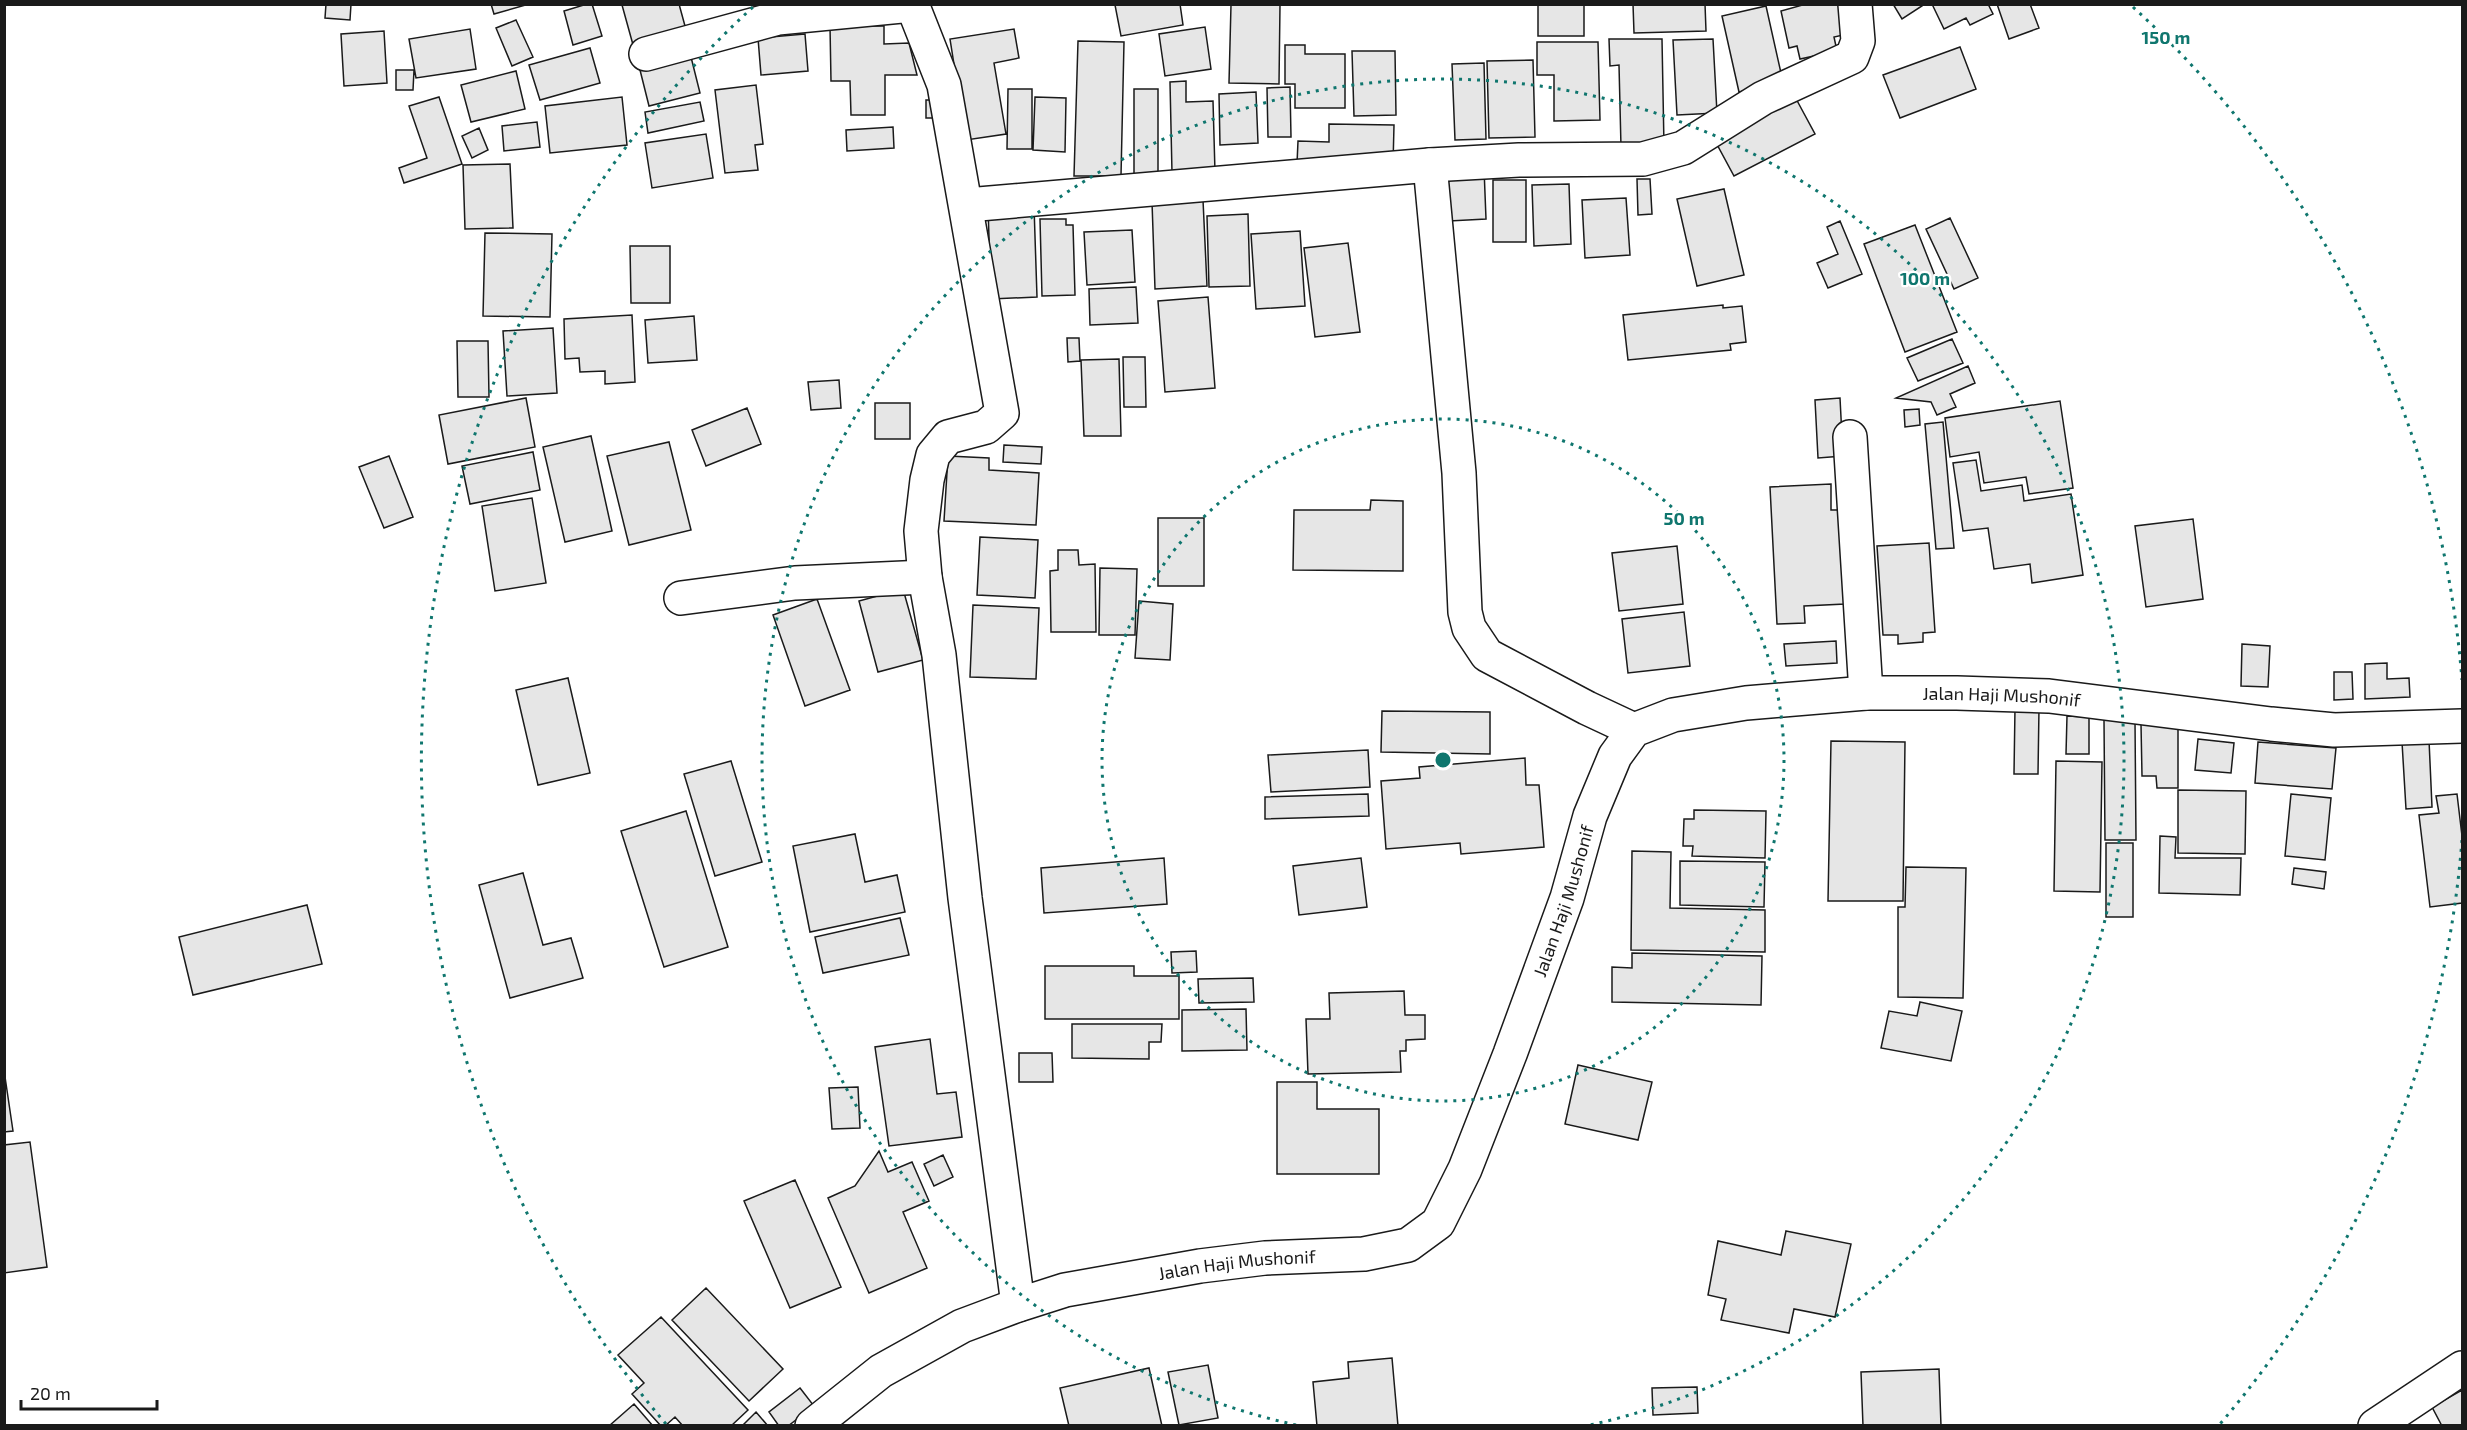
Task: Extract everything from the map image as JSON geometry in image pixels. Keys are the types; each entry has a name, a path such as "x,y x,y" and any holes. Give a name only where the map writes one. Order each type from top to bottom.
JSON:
{"street":[{"path":"967,205 1430,165 1519,160 1643,159 1683,148 1763,98 1852,57 1858,41 1855,4"},
{"path":"646,54 778,18 912,5 944,84 1002,413 986,427 948,437 933,454 927,480 921,531 925,577 939,655 965,898 1018,1305"},
{"path":"1430,165 1459,473 1465,612 1469,628 1487,655 1634,730"},
{"path":"1850,437 1866,693"},
{"path":"681,598 795,583 925,577"},
{"name":"Jalan Haji Mushonif","path":"812,1425 881,1371 962,1326 1018,1305 1065,1290 1200,1266 1265,1258 1364,1254 1408,1245 1438,1223 1465,1169 1510,1054 1567,898 1590,816 1615,756 1634,730 1673,715 1746,703 1866,693 2049,696 2334,730 2463,726"},
{"path":"2375,1425 2463,1368"}],"building":[{"path":"326,4 351,4 350,20 325,18"},
{"path":"491,4 529,4 494,14"},
{"path":"592,4 602,36 573,45 564,11"},
{"path":"679,4 688,37 635,52 622,5"},
{"path":"1180,4 1183,25 1121,36 1115,5"},
{"path":"1633,4 1705,4 1706,31 1634,33"},
{"path":"1806,4 1845,4 1852,33 1834,37 1837,51 1800,59 1797,46 1789,48 1781,11"},
{"path":"1893,4 1925,4 1902,19"},
{"path":"1932,4 1988,4 1993,14 1970,25 1966,18 1944,29"},
{"path":"1997,4 2030,4 2039,28 2009,39"},
{"path":"1231,5 1280,5 1279,84 1229,83"},
{"path":"1538,5 1584,5 1584,36 1538,36"},
{"path":"1766,6 1783,82 1739,92 1722,16"},
{"path":"516,20 533,57 512,66 496,28"},
{"path":"830,26 884,26 884,44 909,43 917,75 885,75 885,115 851,115 850,81 831,81"},
{"path":"1205,27 1211,69 1165,76 1159,34"},
{"path":"470,29 476,69 416,78 409,39"},
{"path":"1014,29 1019,58 994,63 1006,134 966,140 950,39"},
{"path":"384,31 387,83 344,86 341,34"},
{"path":"805,34 808,71 761,75 758,38"},
{"path":"1609,39 1662,39 1664,146 1621,147 1619,65 1610,66"},
{"path":"1713,39 1717,113 1677,115 1673,40"},
{"path":"1078,41 1124,42 1121,176 1074,176"},
{"path":"1537,42 1598,42 1600,120 1554,121 1554,75 1537,75"},
{"path":"1285,45 1305,45 1305,54 1345,54 1345,108 1295,108 1295,84 1285,84"},
{"path":"1960,47 1976,89 1900,118 1883,75"},
{"path":"590,48 600,83 540,100 529,65"},
{"path":"689,49 700,93 649,106 638,62"},
{"path":"1352,51 1395,51 1396,115 1354,116"},
{"path":"1533,60 1535,137 1489,138 1487,61"},
{"path":"1484,63 1486,139 1455,140 1452,64"},
{"path":"396,70 414,70 413,90 396,90"},
{"path":"516,71 525,109 471,122 461,85"},
{"path":"1186,81 1186,102 1213,101 1215,172 1172,173 1170,82"},
{"path":"756,85 763,144 755,145 758,170 725,173 715,90"},
{"path":"1290,87 1291,137 1268,137 1267,88"},
{"path":"1008,89 1032,89 1032,149 1007,149"},
{"path":"1134,89 1158,89 1158,175 1134,175"},
{"path":"1256,92 1258,143 1220,145 1219,94"},
{"path":"1794,95 1815,134 1734,176 1713,137"},
{"path":"439,97 462,164 404,183 399,168 427,158 409,106"},
{"path":"622,97 627,145 550,153 545,106"},
{"path":"1035,97 1066,98 1065,152 1033,150"},
{"path":"926,100 937,100 937,118 926,118"},
{"path":"700,102 704,121 648,133 645,112"},
{"path":"537,122 540,147 504,151 502,126"},
{"path":"1329,124 1394,125 1393,165 1297,164 1298,141 1329,142"},
{"path":"893,127 894,148 847,151 846,130"},
{"path":"479,128 488,150 472,158 462,136"},
{"path":"706,134 713,178 652,188 645,143"},
{"path":"510,164 513,228 465,229 463,165"},
{"path":"1484,168 1486,219 1449,221 1447,170"},
{"path":"1637,179 1650,179 1652,214 1638,215"},
{"path":"1493,180 1526,180 1526,242 1493,242"},
{"path":"1569,184 1571,244 1534,246 1532,185"},
{"path":"1724,189 1744,275 1697,286 1677,199"},
{"path":"1626,198 1630,255 1585,258 1582,200"},
{"path":"1203,200 1207,286 1155,289 1152,202"},
{"path":"1034,206 1037,297 991,299 988,207"},
{"path":"1248,214 1250,286 1209,287 1207,216"},
{"path":"1950,218 1978,278 1954,289 1926,229"},
{"path":"1040,219 1066,219 1066,225 1073,225 1075,295 1042,296"},
{"path":"1840,221 1862,274 1828,288 1817,263 1838,254 1827,227"},
{"path":"1915,225 1957,332 1905,352 1864,244"},
{"path":"1132,230 1135,282 1087,285 1084,232"},
{"path":"1300,231 1305,306 1256,309 1251,234"},
{"path":"485,233 552,234 550,317 483,316"},
{"path":"1348,243 1360,332 1315,337 1304,248"},
{"path":"630,246 670,246 670,303 631,303"},
{"path":"1136,287 1138,323 1090,325 1089,289"},
{"path":"1208,297 1215,388 1165,392 1158,301"},
{"path":"1723,305 1723,308 1742,306 1746,342 1730,344 1731,350 1628,360 1623,315"},
{"path":"632,315 635,382 605,384 605,371 580,372 579,358 565,359 564,319"},
{"path":"694,316 697,360 648,363 645,320"},
{"path":"553,328 557,393 507,396 503,331"},
{"path":"1067,338 1079,338 1080,361 1068,362"},
{"path":"1952,339 1963,363 1918,381 1907,358"},
{"path":"457,341 488,341 489,397 458,397"},
{"path":"1123,357 1145,357 1146,407 1124,407"},
{"path":"1119,359 1121,436 1084,436 1081,360"},
{"path":"1968,366 1975,383 1950,394 1956,407 1937,415 1931,402 1896,398"},
{"path":"839,380 841,408 811,410 808,382"},
{"path":"526,398 535,447 448,464 439,415"},
{"path":"1840,398 1843,456 1818,458 1815,400"},
{"path":"2060,401 2073,488 2029,494 2026,477 1984,483 1979,452 1950,457 1945,418"},
{"path":"875,403 910,403 910,439 875,439"},
{"path":"747,408 761,444 706,466 692,430"},
{"path":"1919,409 1920,425 1905,427 1904,410"},
{"path":"1943,422 1954,548 1936,549 1925,424"},
{"path":"591,436 612,531 565,542 543,447"},
{"path":"669,442 691,530 629,545 607,456"},
{"path":"1004,445 1042,447 1041,464 1003,462"},
{"path":"533,452 540,490 470,504 462,466"},
{"path":"389,456 413,517 384,528 359,467"},
{"path":"948,456 989,458 989,470 1039,473 1036,525 944,521"},
{"path":"1976,460 1981,491 2022,485 2024,501 2071,494 2083,575 2032,583 2030,564 1994,569 1988,528 1963,531 1953,463"},
{"path":"1831,484 1831,510 1840,510 1845,604 1804,606 1805,623 1777,624 1770,487"},
{"path":"532,498 546,583 495,591 482,506"},
{"path":"1371,500 1403,501 1403,571 1293,570 1294,510 1370,510"},
{"path":"1158,518 1204,518 1204,586 1158,586"},
{"path":"2193,519 2203,599 2146,607 2135,526"},
{"path":"980,537 1038,540 1035,598 977,595"},
{"path":"1929,543 1935,632 1923,633 1923,642 1898,644 1898,635 1883,635 1877,546"},
{"path":"1677,546 1683,604 1619,611 1612,553"},
{"path":"1058,550 1078,550 1079,565 1095,564 1096,632 1051,632 1050,571 1058,570"},
{"path":"1100,568 1137,569 1135,635 1099,635"},
{"path":"903,589 923,660 878,672 859,601"},
{"path":"817,599 850,690 805,706 773,615"},
{"path":"1139,601 1173,604 1170,660 1135,658"},
{"path":"973,605 1039,608 1036,679 970,677"},
{"path":"1684,612 1690,666 1628,673 1622,619"},
{"path":"1836,641 1837,663 1786,666 1784,644"},
{"path":"2242,644 2270,646 2268,687 2241,686"},
{"path":"2387,663 2387,679 2409,678 2410,697 2365,699 2365,664"},
{"path":"2334,672 2352,672 2353,699 2334,700"},
{"path":"568,678 590,773 538,785 516,690"},
{"path":"2015,708 2039,708 2038,774 2014,774"},
{"path":"1382,711 1490,712 1490,754 1381,752"},
{"path":"2067,716 2089,717 2089,754 2066,754"},
{"path":"2104,720 2135,720 2136,840 2105,840"},
{"path":"2141,724 2178,724 2178,788 2157,788 2156,776 2142,776"},
{"path":"2198,739 2234,743 2231,773 2195,770"},
{"path":"2429,740 2432,807 2406,809 2402,742"},
{"path":"1831,741 1905,742 1903,901 1828,901"},
{"path":"2258,742 2336,748 2332,789 2255,783"},
{"path":"1368,750 1370,787 1271,792 1268,755"},
{"path":"1525,758 1526,785 1539,785 1544,847 1461,854 1460,843 1386,849 1381,781 1420,778 1419,767"},
{"path":"731,761 762,862 715,876 684,774"},
{"path":"2056,761 2102,762 2100,892 2054,891"},
{"path":"2178,790 2246,791 2245,854 2178,853"},
{"path":"1368,794 1369,816 1265,819 1265,797"},
{"path":"2291,794 2331,798 2325,860 2285,856"},
{"path":"2457,794 2462,836 2462,903 2430,907 2419,815 2439,813 2436,796"},
{"path":"1694,810 1766,811 1765,858 1692,856 1693,846 1683,846 1684,819 1694,819"},
{"path":"686,811 728,947 664,967 621,831"},
{"path":"855,834 865,882 897,875 905,912 810,932 793,846"},
{"path":"2160,836 2176,837 2175,858 2241,858 2240,895 2159,893"},
{"path":"2106,843 2133,843 2133,917 2106,917"},
{"path":"1632,851 1671,852 1670,908 1765,910 1765,952 1631,950"},
{"path":"1164,858 1167,904 1044,913 1041,868"},
{"path":"1361,858 1367,907 1299,915 1293,866"},
{"path":"1680,861 1765,862 1764,907 1680,905"},
{"path":"1906,867 1966,868 1963,998 1898,997 1898,907 1905,907"},
{"path":"2294,868 2326,872 2324,889 2292,884"},
{"path":"523,873 543,945 571,938 583,978 510,998 479,885"},
{"path":"307,905 322,964 193,995 179,937"},
{"path":"900,918 909,955 823,973 815,937"},
{"path":"1196,951 1197,972 1172,973 1171,952"},
{"path":"1632,953 1762,956 1761,1005 1612,1002 1612,967 1632,968"},
{"path":"1045,966 1134,966 1134,976 1179,976 1179,1019 1045,1019"},
{"path":"1253,978 1254,1002 1199,1003 1198,979"},
{"path":"1404,991 1405,1015 1425,1015 1425,1039 1406,1040 1406,1051 1400,1051 1401,1072 1308,1074 1306,1019 1330,1019 1329,993"},
{"path":"1920,1002 1962,1011 1951,1061 1881,1048 1889,1011 1917,1016"},
{"path":"1246,1009 1247,1050 1182,1051 1182,1010"},
{"path":"1072,1024 1162,1024 1161,1042 1149,1042 1149,1059 1072,1058"},
{"path":"930,1039 937,1094 956,1092 962,1137 889,1146 875,1047"},
{"path":"1019,1053 1052,1053 1053,1082 1019,1082"},
{"path":"1578,1065 1652,1082 1638,1140 1565,1124"},
{"path":"4,1070 13,1131 4,1132"},
{"path":"1277,1082 1317,1082 1317,1109 1379,1109 1379,1174 1277,1174"},
{"path":"858,1087 860,1128 832,1129 829,1088"},
{"path":"30,1142 47,1267 4,1273 4,1145"},
{"path":"879,1151 888,1172 912,1162 929,1201 903,1212 927,1268 869,1293 828,1198 855,1186"},
{"path":"943,1155 953,1177 934,1186 924,1164"},
{"path":"795,1180 841,1287 790,1308 744,1201"},
{"path":"1786,1231 1851,1244 1835,1317 1794,1309 1789,1333 1721,1320 1726,1299 1708,1295 1718,1241 1781,1255"},
{"path":"706,1288 783,1369 749,1401 672,1320"},
{"path":"661,1317 748,1410 731,1426 683,1426 675,1417 665,1426 661,1426 632,1394 644,1383 618,1355"},
{"path":"1392,1358 1398,1426 1317,1426 1313,1382 1349,1378 1348,1362"},
{"path":"1208,1365 1218,1418 1179,1425 1168,1372"},
{"path":"1149,1368 1162,1426 1069,1426 1060,1388"},
{"path":"1939,1369 1941,1426 1863,1426 1861,1372"},
{"path":"1697,1387 1698,1413 1653,1415 1652,1388"},
{"path":"800,1388 814,1406 788,1426 779,1426 769,1412"},
{"path":"2462,1390 2462,1426 2442,1426 2432,1407"},
{"path":"634,1404 653,1426 609,1426"},
{"path":"756,1412 768,1426 742,1426"}]}
